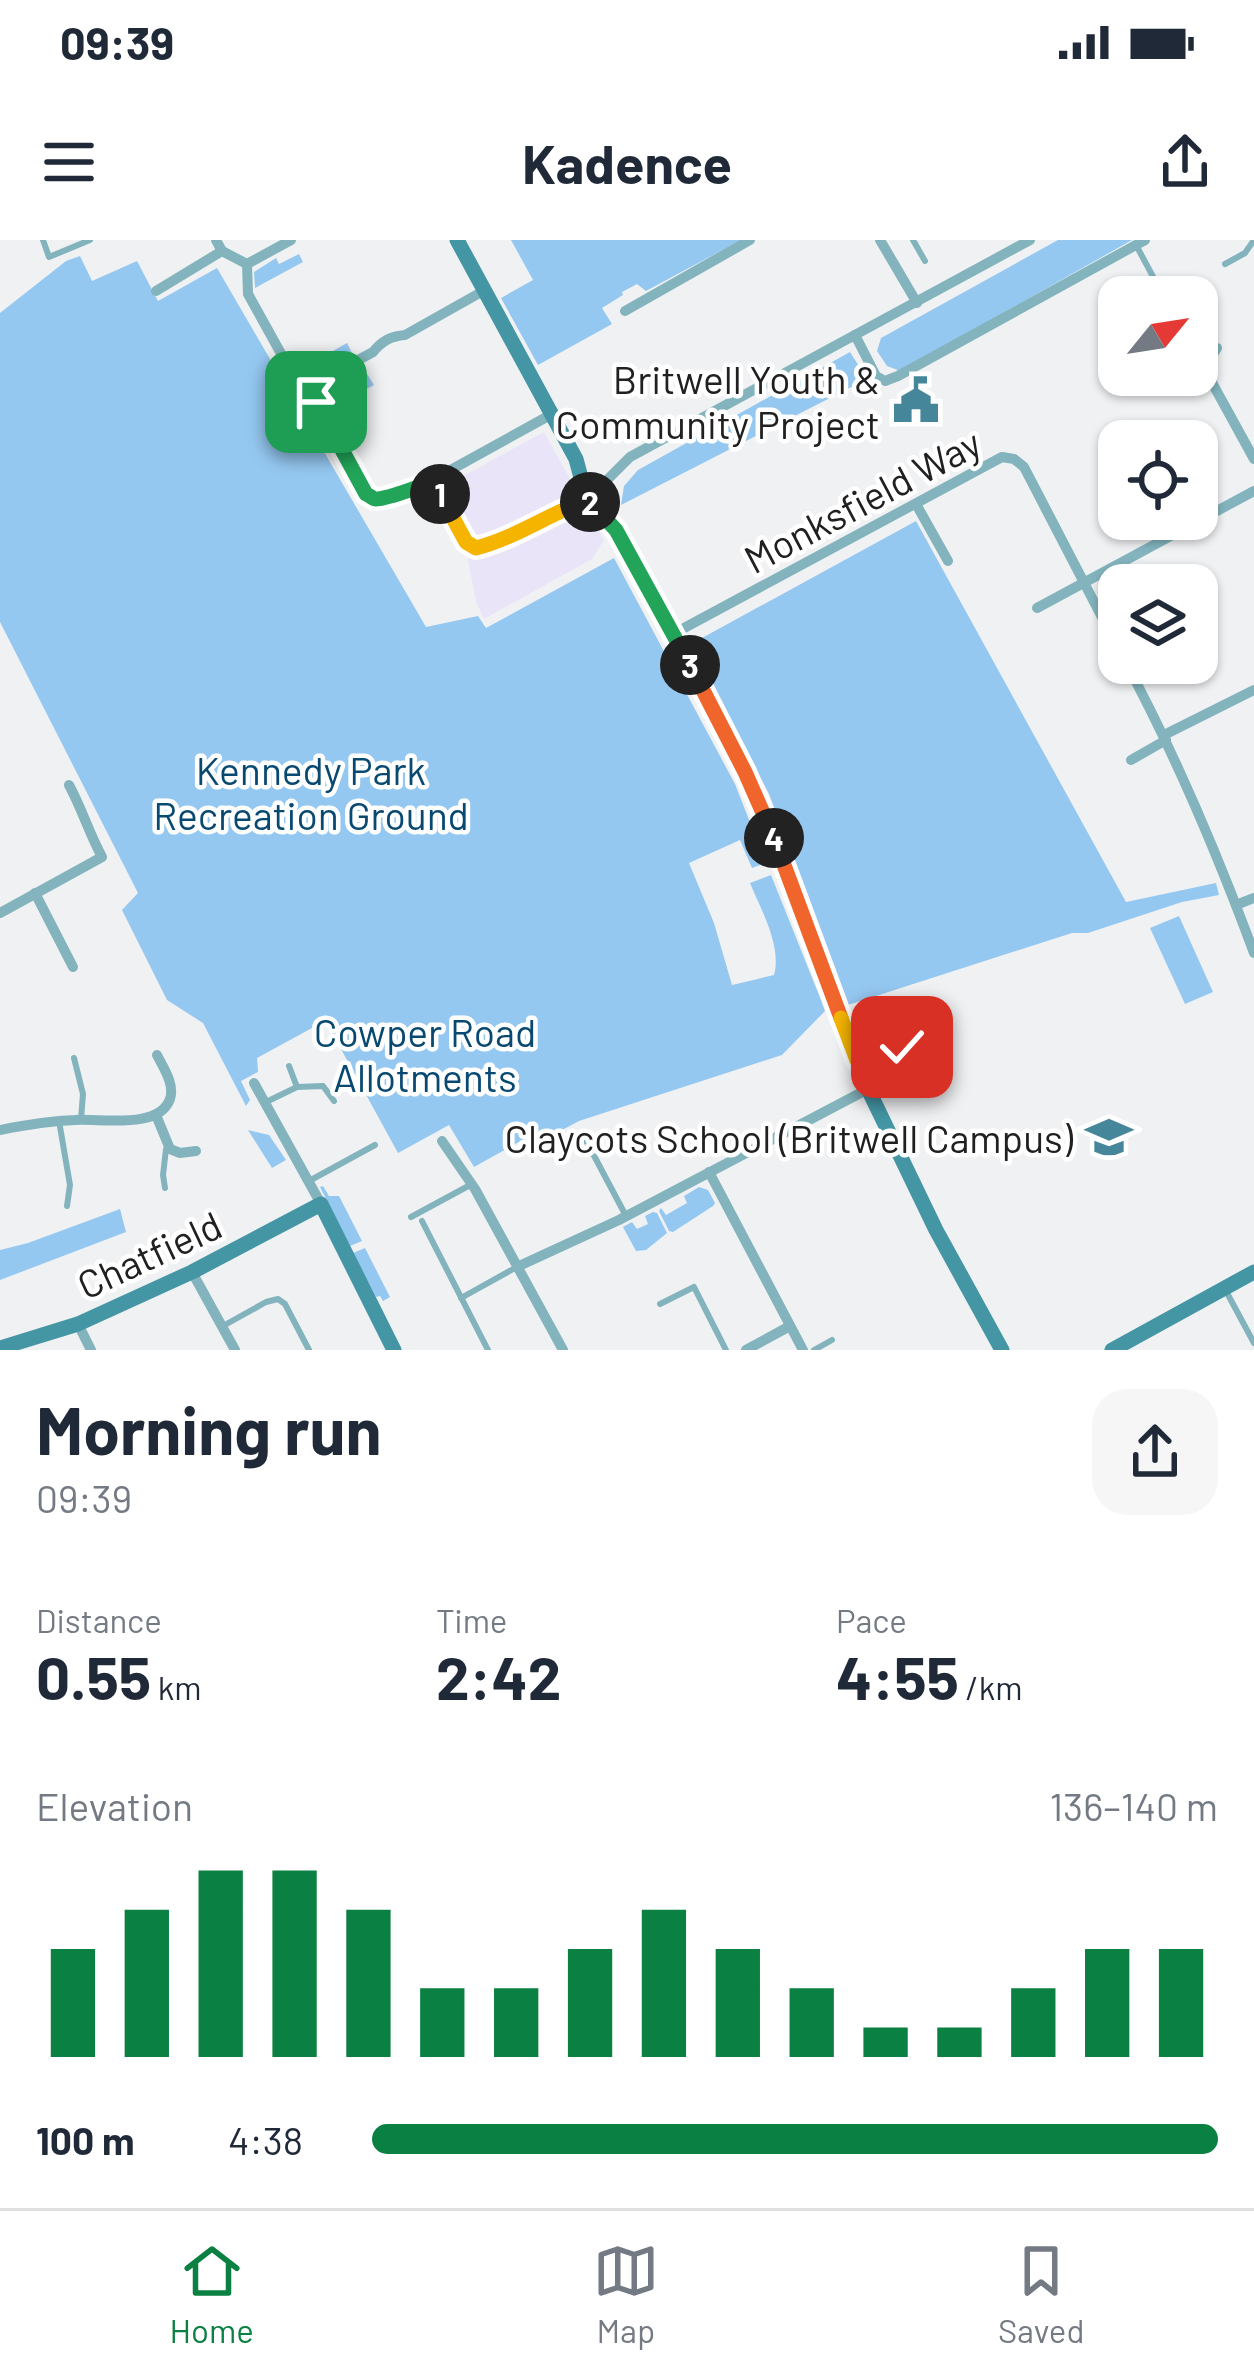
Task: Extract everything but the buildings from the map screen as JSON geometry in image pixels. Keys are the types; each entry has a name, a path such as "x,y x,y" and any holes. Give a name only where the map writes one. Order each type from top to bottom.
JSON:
{"street":[{"path":"247,264 291,240"},
{"path":"625,311 750,240"},
{"path":"880,240 917,302"},
{"path":"587,500 630,457 1030,240"},
{"path":"459,241 576,459 587,500 616,530 745,772 868,1089 1001,1350"},
{"path":"856,335 876,376 885,381 1140,242"},
{"path":"156,291 219,245 247,264"},
{"path":"247,264 248,294 278,349 289,368 314,384"},
{"path":"314,384 394,335 405,335 484,290"},
{"path":"314,384 320,410 366,494 374,499 433,481 552,414"},
{"path":"1218,393 1254,459"},
{"name":"Monksfield Way","path":"673,634 1002,457 1024,467 1098,610"},
{"path":"1037,608 1254,491"},
{"path":"916,504 948,561"},
{"path":"1137,684 1165,737 1254,952"},
{"path":"1131,760 1254,690"},
{"path":"0,914 102,857 69,784"},
{"path":"35,893 73,967"},
{"path":"1236,905 1254,898"},
{"path":"0,1130 156,1115 168,1103 172,1090 157,1055"},
{"path":"254,1083 394,1350"},
{"path":"519,1266 626,1216 868,1089"},
{"path":"156,1115 174,1152 196,1151"},
{"path":"442,1141 472,1184 563,1350"},
{"path":"709,1172 803,1350"},
{"name":"Chatfield","path":"0,1348 78,1324 192,1272 321,1204"},
{"path":"192,1272 235,1350"},
{"path":"1112,1350 1254,1272"},
{"path":"78,1324 91,1350"},
{"path":"746,1350 790,1326"}],"lane":[{"path":"43,240 49,257 90,240"},
{"path":"913,240 925,261"},
{"path":"1225,264 1245,253 1254,240"},
{"path":"1140,242 1155,276"},
{"path":"433,481 466,542 476,548 499,542 587,500"},
{"path":"857,1060 885,1048 902,1047"},
{"path":"74,1058 83,1094 81,1119"},
{"path":"289,1066 296,1087"},
{"path":"264,1103 296,1087 323,1086 334,1101"},
{"path":"59,1121 70,1185 67,1206"},
{"path":"582,1133 626,1216"},
{"path":"165,1188 167,1145"},
{"path":"309,1181 375,1145"},
{"path":"411,1217 472,1184"},
{"path":"422,1221 488,1350"},
{"path":"461,1298 519,1266"},
{"path":"660,1304 694,1287 726,1350"},
{"path":"1225,1288 1254,1343"},
{"path":"223,1326 278,1299 309,1350"},
{"path":"814,1350 832,1340"}],"shaded area":[{"path":"544,432 604,540 592,559 484,619 468,560 473,538 450,483"}],"green space":[{"path":"511,240 741,240 646,291 637,284 622,292 602,308 612,324 538,365 501,298 533,280"},
{"path":"1058,240 1132,240 900,371 887,366 877,351 881,338"},
{"path":"299,254 303,262 255,288 254,272 276,258 279,264"},
{"name":"Kennedy Park Recreation Ground","path":"80,256 92,281 137,261 158,301 217,268 426,627 478,616 486,628 614,558 735,784 766,863 752,868 740,840 689,863 714,923 732,985 774,975 773,940 750,883 771,875 825,1011 782,1055 579,1121 532,1146 526,1138 474,1167 449,1125 398,1153 324,1018 257,1058 258,1072 241,1081 250,1100 246,1106 203,1023 167,1000 122,910 138,893 0,622 0,313 66,261"},
{"path":"347,343 353,355 334,365 336,371 317,380 299,370"},
{"path":"850,352 867,379 621,505 624,486 638,470"},
{"path":"367,374 374,385 325,410 322,390"},
{"path":"916,521 1126,902 1216,883 1219,895 1088,933 1072,933 848,1005 769,794 696,655 702,638"},
{"path":"1179,916 1213,992 1185,1004 1150,928"},
{"path":"248,1130 269,1135 286,1160 272,1168"},
{"path":"323,1186 329,1196 339,1196 362,1241 350,1246"},
{"path":"699,1187 708,1190 713,1206 669,1231 661,1208 666,1215 687,1203 684,1196"},
{"path":"120,1209 126,1232 0,1280 0,1250"},
{"path":"653,1212 667,1233 646,1250 636,1251 623,1227 632,1222 637,1229 648,1224 645,1216"},
{"path":"365,1248 390,1297 383,1301 376,1297 353,1253"}],"place":[{"name":"Britwell Youth & Community Project","path":"916,400"},
{"name":"Claycots School (Britwell Campus)","path":"1109,1137"}],"route":[{"path":"316,402 366,494 382,499 433,481 466,542 476,548 499,542 587,500 616,530 745,772 857,1060 885,1048 902,1047"}],"park label":[{"name":"Cowper Road Allotments","path":"425,1054"}]}
